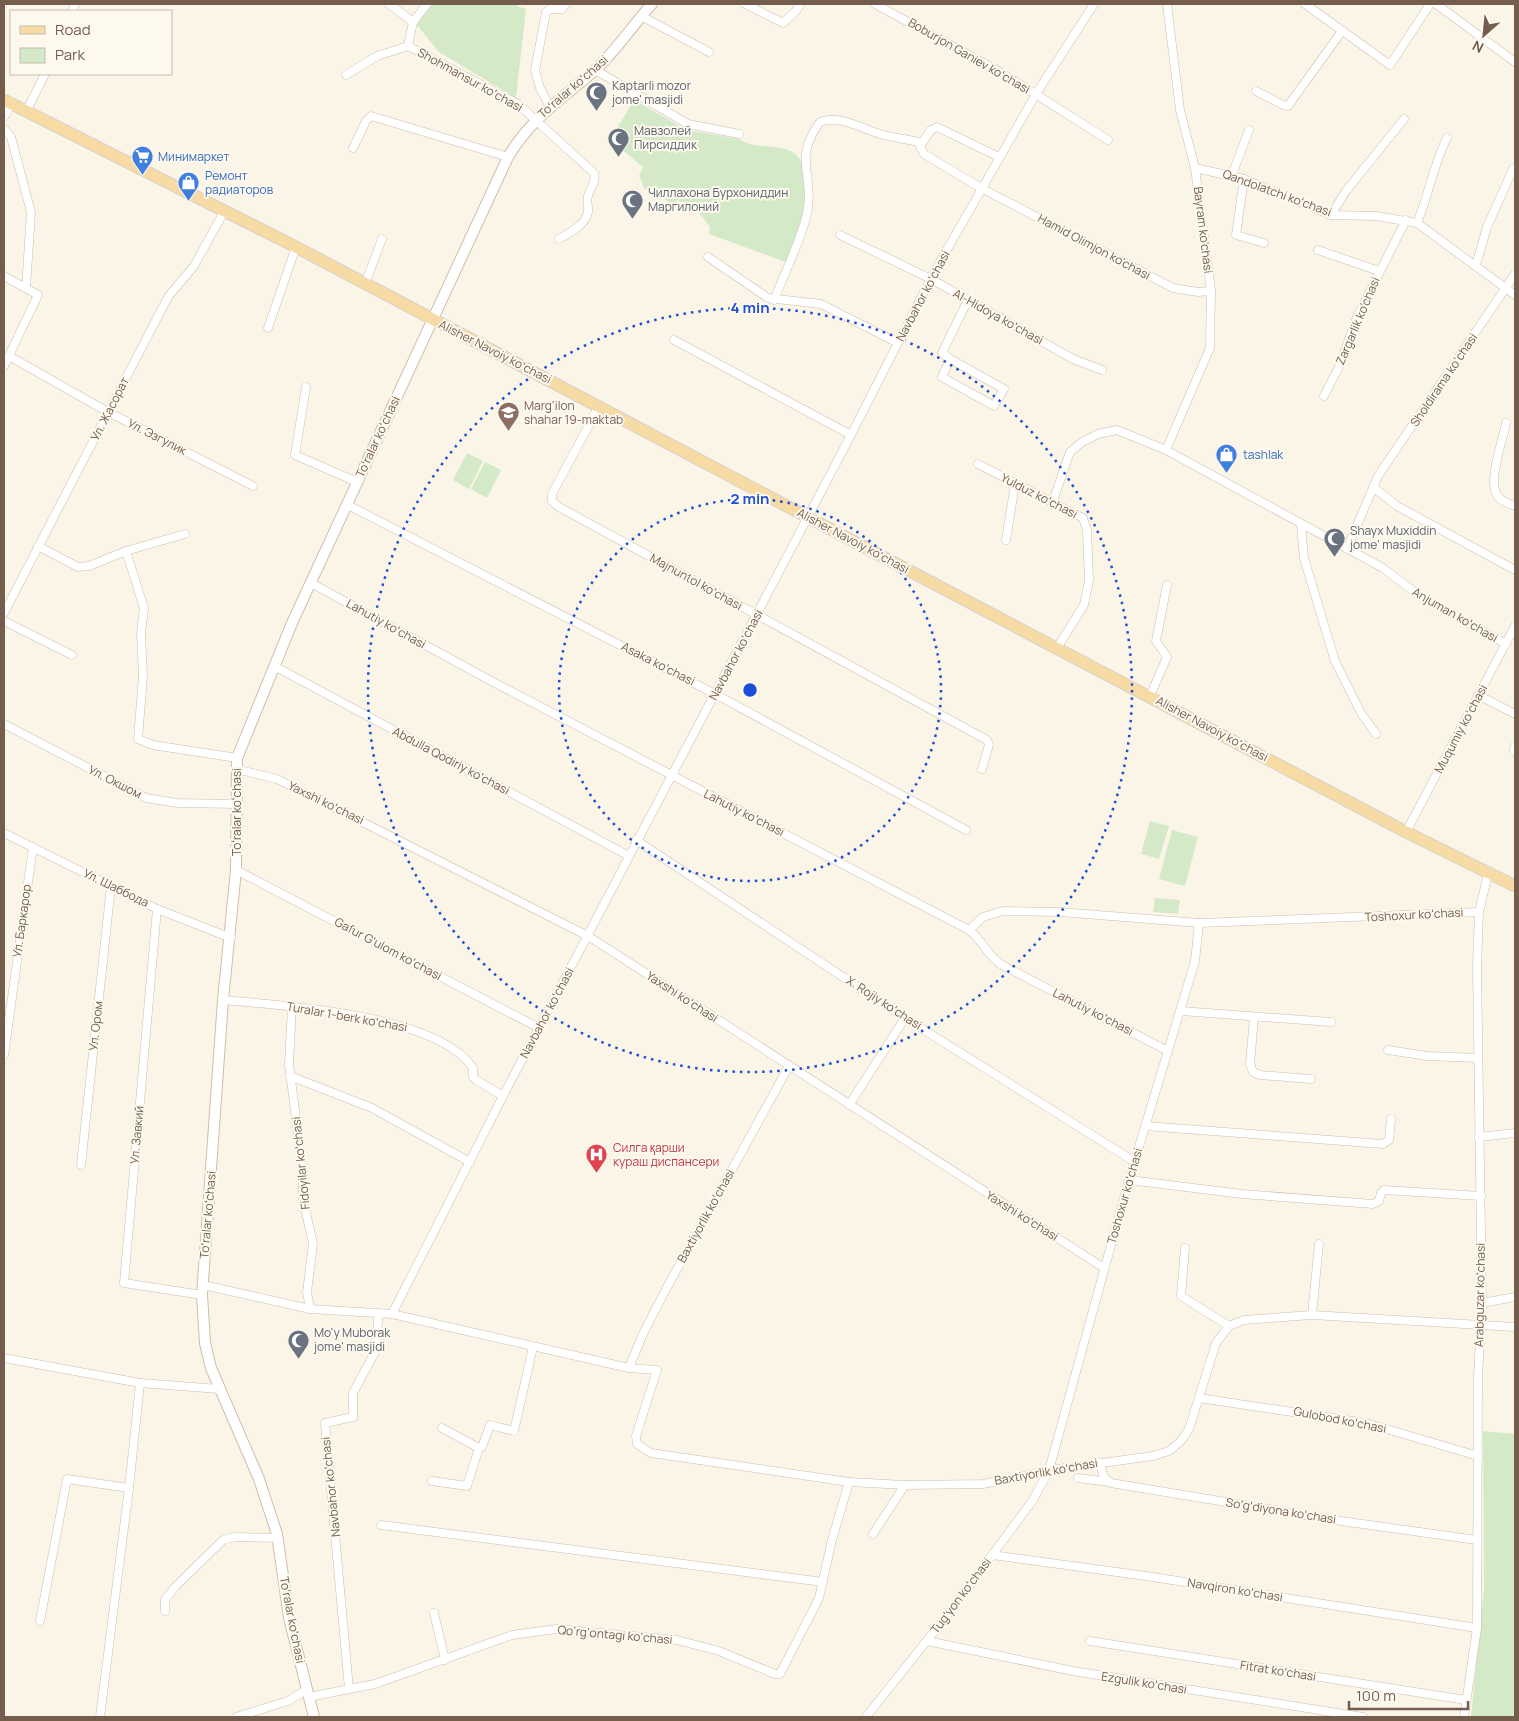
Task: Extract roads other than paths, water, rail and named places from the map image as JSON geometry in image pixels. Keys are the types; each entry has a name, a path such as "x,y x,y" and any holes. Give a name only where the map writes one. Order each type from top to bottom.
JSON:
{"main road":[{"name":"Toʻralar koʻchasi","path":"314,1717 289,1618 278,1538 259,1479 219,1389 205,1342 202,1284 236,870 236,763 274,666 346,504 508,157 525,130 595,70 618,46 652,4"},
{"name":"Alisher Navoiy koʻchasi","path":"8,101 225,210 1406,832 1515,886"}],"street":[{"path":"389,4 413,22"},
{"name":"Shohmansur koʻchasi","path":"427,4 413,22 408,46 518,104 595,175 595,180 587,197 589,210 587,217 582,224 559,240"},
{"path":"550,107 536,78 536,63 546,12 550,8 562,9 566,4"},
{"path":"745,4 783,23 796,12 800,4"},
{"name":"Boburjon Ganiev koʻchasi","path":"875,4 1002,73 1108,140"},
{"name":"Navbahor koʻchasi","path":"392,1314 636,840 715,694 931,279 1036,94 1094,4"},
{"name":"Bayram ko'chasi","path":"1166,450 1210,348 1211,291 1195,168 1180,110 1167,4"},
{"path":"1304,4 1390,65 1430,4"},
{"path":"1436,4 1515,62"},
{"path":"641,16 709,52"},
{"path":"1256,91 1283,106 1288,106 1342,31"},
{"path":"346,75 378,56 408,46"},
{"path":"595,70 688,124 739,134"},
{"path":"27,110 44,75"},
{"path":"4,117 8,101"},
{"path":"353,148 366,121 371,116 508,157"},
{"path":"1331,215 1351,184 1404,118"},
{"path":"774,300 806,216 809,194 805,171 805,153 818,125 825,120 850,124 880,134 922,143 931,130 937,127 999,157"},
{"path":"4,129 12,137 31,212 26,288"},
{"path":"1232,175 1249,130"},
{"path":"1417,223 1428,194 1439,154 1447,138"},
{"name":"Hamid Olimjon ko'chasi","path":"922,143 920,148 924,154 981,188 1173,288 1198,292 1211,291"},
{"name":"Qandolatchi koʻchasi","path":"1195,168 1244,179 1331,215 1406,220 1417,223 1515,295"},
{"path":"1476,265 1487,227 1513,169"},
{"path":"1244,179 1236,235 1264,243"},
{"name":"Ул. Жасорат","path":"4,613 168,297 194,266 225,210"},
{"name":"Zargarlik ko'chasi","path":"1324,396 1339,367 1357,318 1406,220"},
{"name":"Al-Hidoya koʻchasi","path":"840,235 931,279 1073,359 1102,370"},
{"path":"365,284 382,239"},
{"path":"268,328 296,247"},
{"path":"1318,250 1379,271"},
{"path":"708,257 774,300 821,304 898,343"},
{"name":"Sholdirama ko‘chasi","path":"1347,549 1373,487 1515,274"},
{"path":"4,276 38,295 4,366"},
{"path":"950,360 942,377 994,406 1004,390 950,360 942,353 968,300"},
{"path":"674,340 851,435"},
{"name":"Ул. Эзгулик","path":"9,356 108,412 254,486"},
{"path":"306,387 295,455 356,482"},
{"name":"Majnuntol koʻchasi","path":"599,406 552,494 552,501 558,507 987,740 990,744 982,769"},
{"path":"1506,423 1494,478 1496,493 1501,500 1515,506"},
{"name":"Anjuman koʻchasi","path":"1053,501 1070,452 1082,442 1098,434 1117,430 1166,450 1383,568 1421,597 1506,644"},
{"name":"Yulduz koʻchasi","path":"978,464 1083,518 1087,530 1089,580 1084,605 1057,648"},
{"path":"1006,540 1015,484"},
{"path":"1373,487 1397,506 1515,570"},
{"name":"Asaka koʻchasi","path":"346,504 715,694 966,830"},
{"path":"1301,525 1304,558 1335,661 1361,713 1376,734"},
{"path":"38,546 78,567 89,566 126,551 185,534"},
{"name":"Yaxshi koʻchasi","path":"126,551 144,608 141,632 143,676 138,739 153,745 236,763 277,779 588,936 1104,1268"},
{"name":"Lahutiy koʻchasi","path":"312,583 495,683 969,930 978,936 991,957 1002,965 1168,1051"},
{"path":"1150,696 1167,657 1156,641 1167,585"},
{"path":"4,621 72,655"},
{"name":"Muqumiy koʻchasi","path":"1406,832 1515,626"},
{"name":"Abdulla Qodiriy koʻchasi","path":"274,666 629,856"},
{"path":"1478,695 1515,714"},
{"name":"Ул. Окшом","path":"4,724 146,798 177,804 236,804"},
{"name":"Ул. Шаббода","path":"4,832 157,908 231,938"},
{"name":"X. Rojiy koʻchasi","path":"636,840 905,1018 1134,1162"},
{"name":"Ул. Баркарор","path":"4,1055 32,847"},
{"name":"Gafur Gʻulom koʻchasi","path":"236,870 539,1028"},
{"name":"Arabguzar koʻchasi","path":"1464,1717 1477,1628 1478,1377 1482,1303 1477,1058 1479,912 1488,874"},
{"name":"Ул. Ором","path":"81,1165 111,886"},
{"name":"Ул. Завкий","path":"157,908 124,1283 202,1295"},
{"name":"Toshoxur koʻchasi","path":"969,930 983,918 1003,911 1060,912 1199,923 1479,912"},
{"name":"Toshoxur koʻchasi","path":"1049,1470 1134,1162 1195,961 1199,923"},
{"name":"Turalar 1-berk koʻchasi","path":"224,1000 292,1007 390,1024 422,1032 458,1051 473,1068 473,1077 503,1096"},
{"name":"Fidoyilar koʻchasi","path":"292,1007 289,1041 290,1076 302,1173 303,1199 313,1244 308,1292 310,1308"},
{"path":"1180,1011 1331,1022"},
{"path":"1254,1017 1250,1064 1253,1072 1260,1075 1310,1079"},
{"path":"849,1105 905,1018"},
{"path":"1388,1050 1427,1056 1477,1058"},
{"name":"Baxtiyorlik koʻchasi","path":"628,1368 665,1291 789,1066"},
{"path":"290,1076 372,1108 470,1162"},
{"path":"1145,1126 1383,1144 1389,1140 1391,1119"},
{"path":"1479,1137 1515,1133"},
{"path":"1129,1180 1242,1194 1373,1204 1379,1201 1384,1190 1481,1196"},
{"path":"1312,1315 1320,1244"},
{"path":"1185,1248 1181,1296 1229,1326 1256,1318 1312,1315 1515,1327"},
{"path":"202,1284 310,1308 392,1314"},
{"path":"1482,1303 1515,1297"},
{"name":"Navbahor koʻchasi","path":"349,1689 325,1423 353,1417 353,1393 376,1352 379,1313"},
{"name":"Baxtiyorlik koʻchasi","path":"392,1314 628,1368 657,1370 636,1436 638,1444 651,1452 849,1482 904,1485 983,1484 1049,1470 1153,1456 1169,1451 1181,1441 1189,1429 1211,1353 1229,1326"},
{"path":"432,1481 467,1486 479,1448 482,1447 490,1425 514,1431 532,1347"},
{"path":"4,1358 140,1383 219,1389"},
{"path":"100,1717 129,1488 140,1383"},
{"name":"Gulobod koʻchasi","path":"1199,1398 1366,1423 1478,1456"},
{"path":"442,1428 479,1448"},
{"path":"1099,1462 1104,1477 1111,1483"},
{"name":"Tugʻyon koʻchasi","path":"870,1717 1033,1500 1049,1470"},
{"name":"Soʻgʻdiyona koʻchasi","path":"1078,1478 1342,1521 1477,1540"},
{"path":"40,1621 66,1479 129,1488"},
{"name":"Qo‘rg‘ontagi ko‘chasi","path":"236,1717 308,1694 375,1684 512,1635 556,1629 677,1640 719,1652 774,1674 780,1674 819,1598 832,1540 849,1482"},
{"path":"873,1534 904,1485"},
{"path":"381,1525 823,1582"},
{"path":"165,1611 165,1600 175,1586 223,1540 235,1537 278,1538"},
{"name":"Navqiron koʻchasi","path":"992,1556 1146,1576 1477,1628"},
{"path":"434,1613 445,1660"},
{"name":"Ezgulik koʻchasi","path":"927,1641 1073,1671 1363,1717"},
{"name":"Fitrat koʻchasi","path":"1090,1641 1466,1700"}],"place":[{"name":"Kaptarli mozor jome' masjidi","path":"596,112"},
{"name":"Мавзолей Пирсиддик","path":"618,157"},
{"name":"Минимаркет","path":"142,176"},
{"name":"Ремонт радиаторов","path":"189,202"},
{"name":"Чиллахона Бурхониддин Маргилоний","path":"632,219"},
{"name":"Marg'ilon shahar 19-maktab","path":"508,432"},
{"name":"tashlak","path":"1227,474"},
{"name":"Shayx Muxiddin jome' masjidi","path":"1334,557"},
{"name":"Силга қарши кураш диспансери","path":"597,1174"},
{"name":"Mo'y Muborak jome' masjidi","path":"298,1359"}]}
